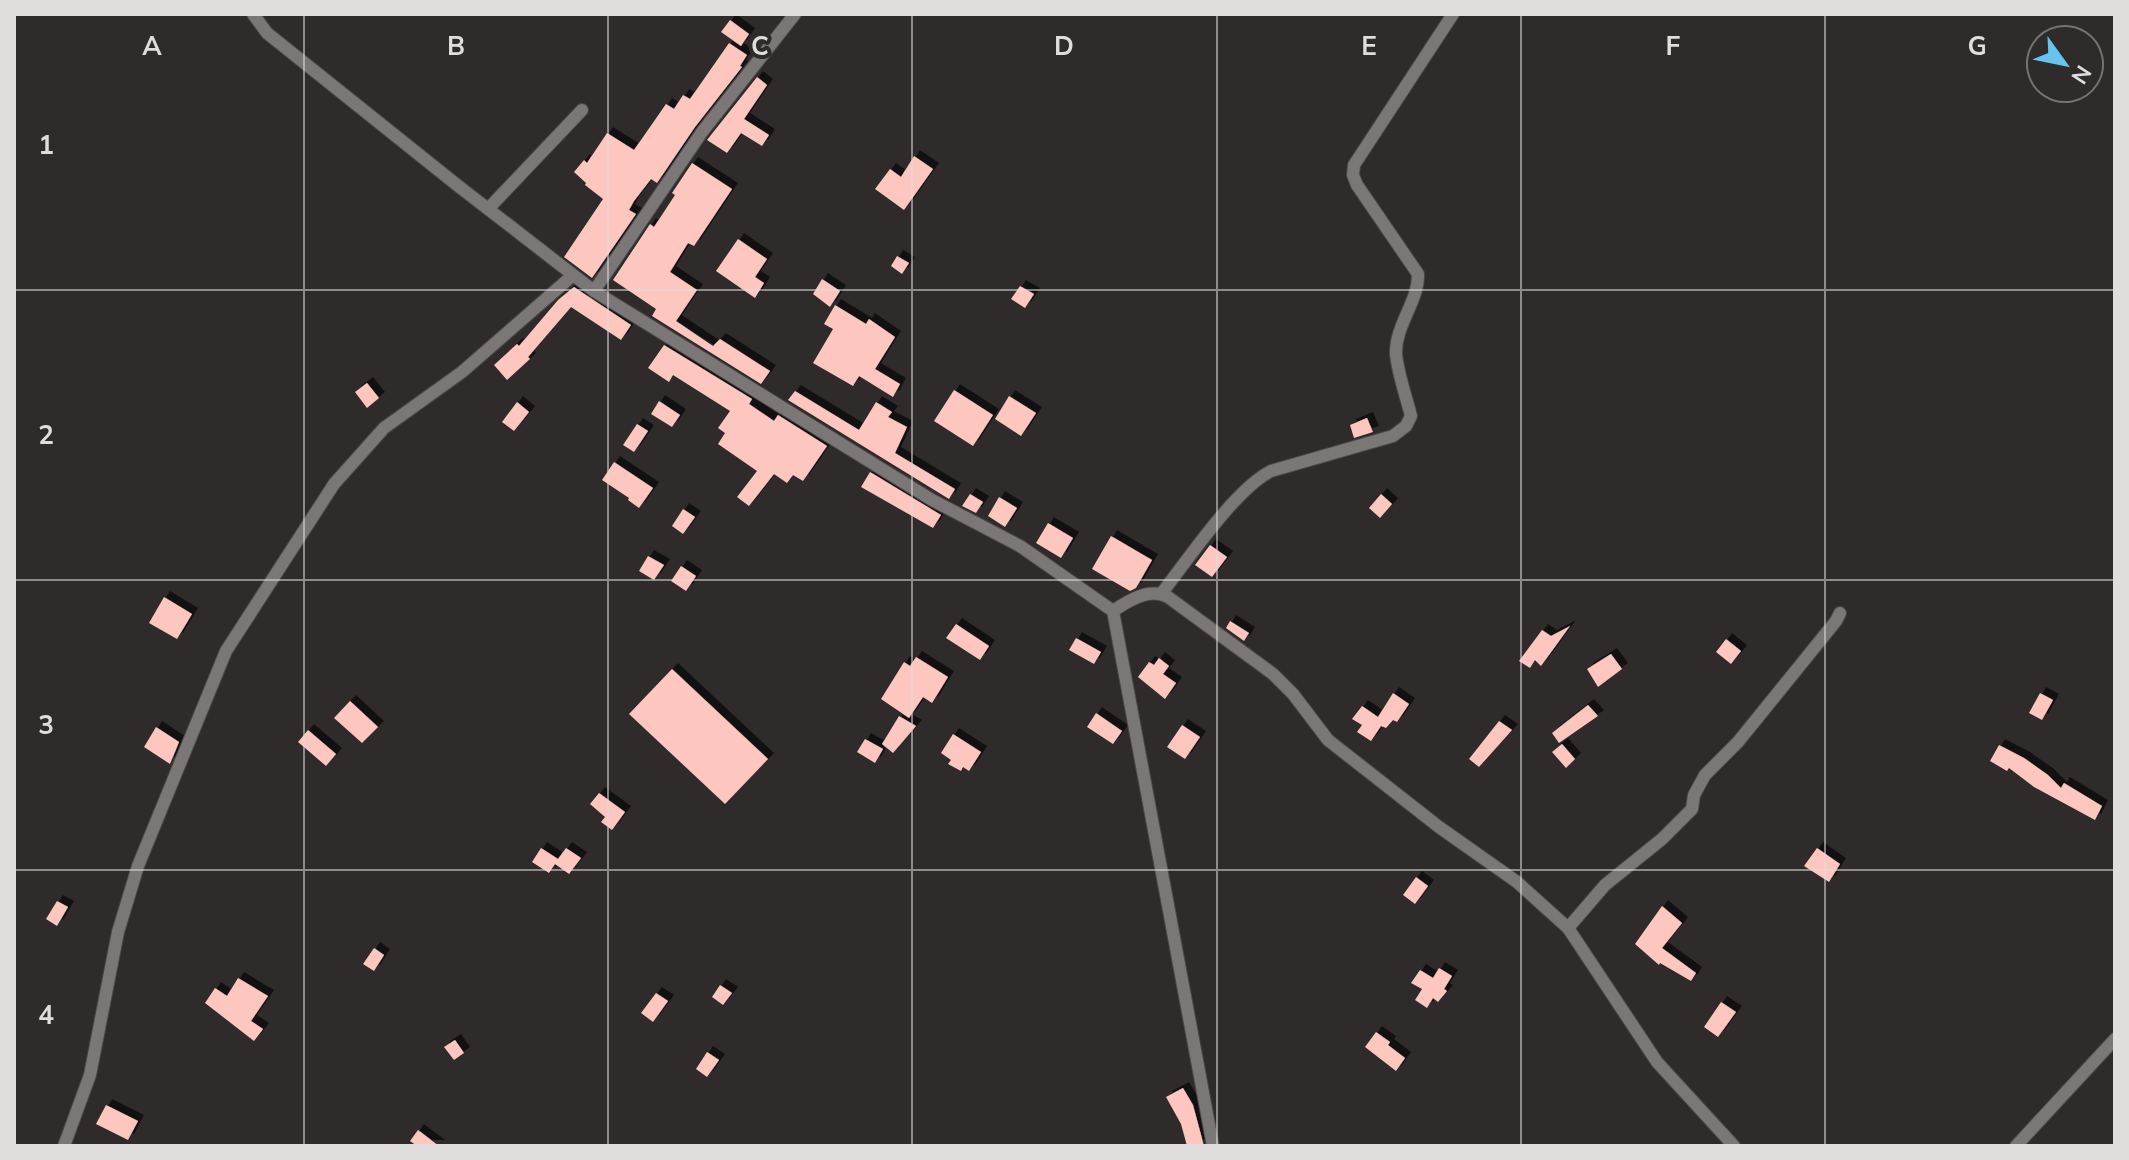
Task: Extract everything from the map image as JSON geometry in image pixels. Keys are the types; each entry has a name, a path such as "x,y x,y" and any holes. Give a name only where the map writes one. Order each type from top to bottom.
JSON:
{"street":[{"path":"253,14 267,33 572,276 932,500 1020,546 1113,611 1213,1146"},
{"path":"594,291 702,132 795,14"},
{"path":"1161,594 1205,536 1258,478 1271,471 1393,436 1406,426 1411,416 1396,352 1419,286 1418,274 1357,185 1353,175 1354,165 1453,14"},
{"path":"488,209 582,110"},
{"path":"64,1146 90,1075 118,932 138,866 226,651 334,484 384,428 462,372 572,276"},
{"path":"1113,611 1134,597 1161,594 1273,674 1293,694 1328,740 1439,827 1517,882 1568,928 1657,1062 1734,1146"},
{"path":"1568,928 1605,885 1662,839 1692,809 1694,795 1705,775 1738,742 1840,613"},
{"path":"2016,1146 2115,1039"}],"building":[{"path":"730,20 749,34 741,46 721,32"},
{"path":"729,43 747,55 742,67 695,127 657,183 651,179 634,201 629,210 636,214 592,278 564,257 603,199 574,172 584,160 587,163 607,133 634,150 666,104 674,109 683,95 690,99"},
{"path":"757,77 767,85 744,119 769,135 762,146 741,133 727,153 707,140"},
{"path":"914,156 933,169 904,210 875,189 890,169 901,177"},
{"path":"692,163 732,189 694,246 688,243 670,272 697,290 676,321 713,346 720,339 770,371 761,384 652,316 656,309 613,280 650,224 654,227"},
{"path":"738,239 767,259 755,277 764,283 755,298 716,271"},
{"path":"897,256 909,263 902,274 891,266"},
{"path":"822,279 840,291 830,307 813,294"},
{"path":"1020,286 1034,294 1025,308 1011,299"},
{"path":"574,287 631,325 621,340 571,307 528,357 530,359 507,380 494,365 517,344 519,346 558,300"},
{"path":"835,305 866,324 869,319 895,337 875,369 900,384 893,397 859,376 853,386 813,363 833,329 824,324"},
{"path":"664,345 752,399 749,404 774,421 778,415 827,446 803,481 793,475 787,483 774,474 749,506 737,497 757,471 718,444 725,433 718,428 730,411 673,375 669,382 648,368"},
{"path":"367,383 379,398 367,408 355,392"},
{"path":"954,390 993,415 973,446 934,421"},
{"path":"795,391 859,430 876,402 892,412 888,417 907,427 895,453 955,489 949,499 788,400"},
{"path":"1009,396 1036,413 1021,436 995,419"},
{"path":"659,401 680,415 672,427 651,414"},
{"path":"517,402 529,412 514,431 502,422"},
{"path":"1367,418 1373,432 1354,438 1350,425"},
{"path":"637,424 648,431 634,452 623,445"},
{"path":"614,462 653,488 639,508 602,480"},
{"path":"870,472 941,515 933,528 861,487"},
{"path":"970,494 983,502 976,513 962,506"},
{"path":"1381,494 1392,504 1380,518 1369,508"},
{"path":"999,497 1017,508 1005,527 988,516"},
{"path":"683,509 695,517 683,534 672,526"},
{"path":"1048,523 1073,538 1061,558 1036,543"},
{"path":"1111,536 1152,560 1136,588 1130,591 1092,569"},
{"path":"1210,545 1227,557 1212,577 1195,565"},
{"path":"648,556 664,565 654,580 639,571"},
{"path":"681,566 696,576 686,591 671,581"},
{"path":"164,597 192,614 177,639 149,623"},
{"path":"1230,621 1249,633 1244,641 1226,628"},
{"path":"956,624 989,646 980,660 946,638"},
{"path":"1570,626 1541,666 1535,660 1530,668 1519,661 1542,630 1551,636"},
{"path":"1076,638 1101,652 1094,664 1069,650"},
{"path":"1726,639 1741,651 1731,664 1716,652"},
{"path":"1611,654 1622,669 1598,687 1587,669"},
{"path":"916,657 948,677 932,703 923,697 909,718 881,699 904,662 910,666"},
{"path":"1159,658 1169,666 1163,674 1176,683 1165,699 1138,677 1149,662 1154,665"},
{"path":"672,669 768,759 725,804 629,714"},
{"path":"1393,693 1409,704 1397,722 1393,720 1386,728 1381,726 1371,741 1357,732 1362,725 1352,719 1362,706 1378,717"},
{"path":"2040,693 2053,700 2042,720 2029,713"},
{"path":"350,701 378,727 362,743 334,718"},
{"path":"1588,705 1598,716 1559,743 1552,733"},
{"path":"1096,713 1122,731 1113,744 1087,727"},
{"path":"899,716 916,726 893,753 882,744"},
{"path":"1499,721 1512,730 1479,767 1469,759"},
{"path":"1182,725 1200,737 1185,759 1167,747"},
{"path":"156,727 179,742 170,764 144,747"},
{"path":"308,730 336,754 326,766 298,742"},
{"path":"953,734 981,752 969,771 963,767 961,771 948,764 951,760 941,753"},
{"path":"865,739 883,749 875,763 857,752"},
{"path":"1562,744 1575,759 1566,768 1552,752"},
{"path":"1999,745 2024,758 2061,788 2064,783 2102,806 2095,820 2034,787 2009,768 2007,771 1990,761"},
{"path":"599,793 625,812 612,830 601,822 605,817 590,804"},
{"path":"541,848 558,859 566,848 581,858 569,874 555,864 549,873 532,862"},
{"path":"1817,848 1840,864 1829,882 1804,866"},
{"path":"1416,877 1428,886 1415,904 1403,895"},
{"path":"57,901 68,907 57,926 46,919"},
{"path":"1662,906 1682,923 1662,948 1696,973 1691,981 1659,965 1635,944"},
{"path":"374,948 384,955 374,971 363,964"},
{"path":"1439,968 1452,976 1444,989 1447,991 1438,1002 1433,998 1427,1008 1415,1000 1422,989 1411,983 1420,970 1433,978"},
{"path":"238,978 268,996 251,1021 263,1029 254,1041 205,1003 215,988 227,996"},
{"path":"720,985 732,993 723,1005 712,997"},
{"path":"656,993 668,1001 653,1022 641,1013"},
{"path":"1721,1002 1736,1012 1718,1037 1704,1027"},
{"path":"1376,1032 1405,1058 1396,1071 1365,1047"},
{"path":"455,1040 464,1053 454,1060 444,1047"},
{"path":"707,1052 719,1060 707,1077 696,1069"},
{"path":"1183,1088 1193,1105 1204,1146 1187,1146 1181,1124 1166,1097"},
{"path":"106,1105 138,1121 128,1140 96,1124"},
{"path":"418,1130 439,1146 417,1146 410,1141"}]}
